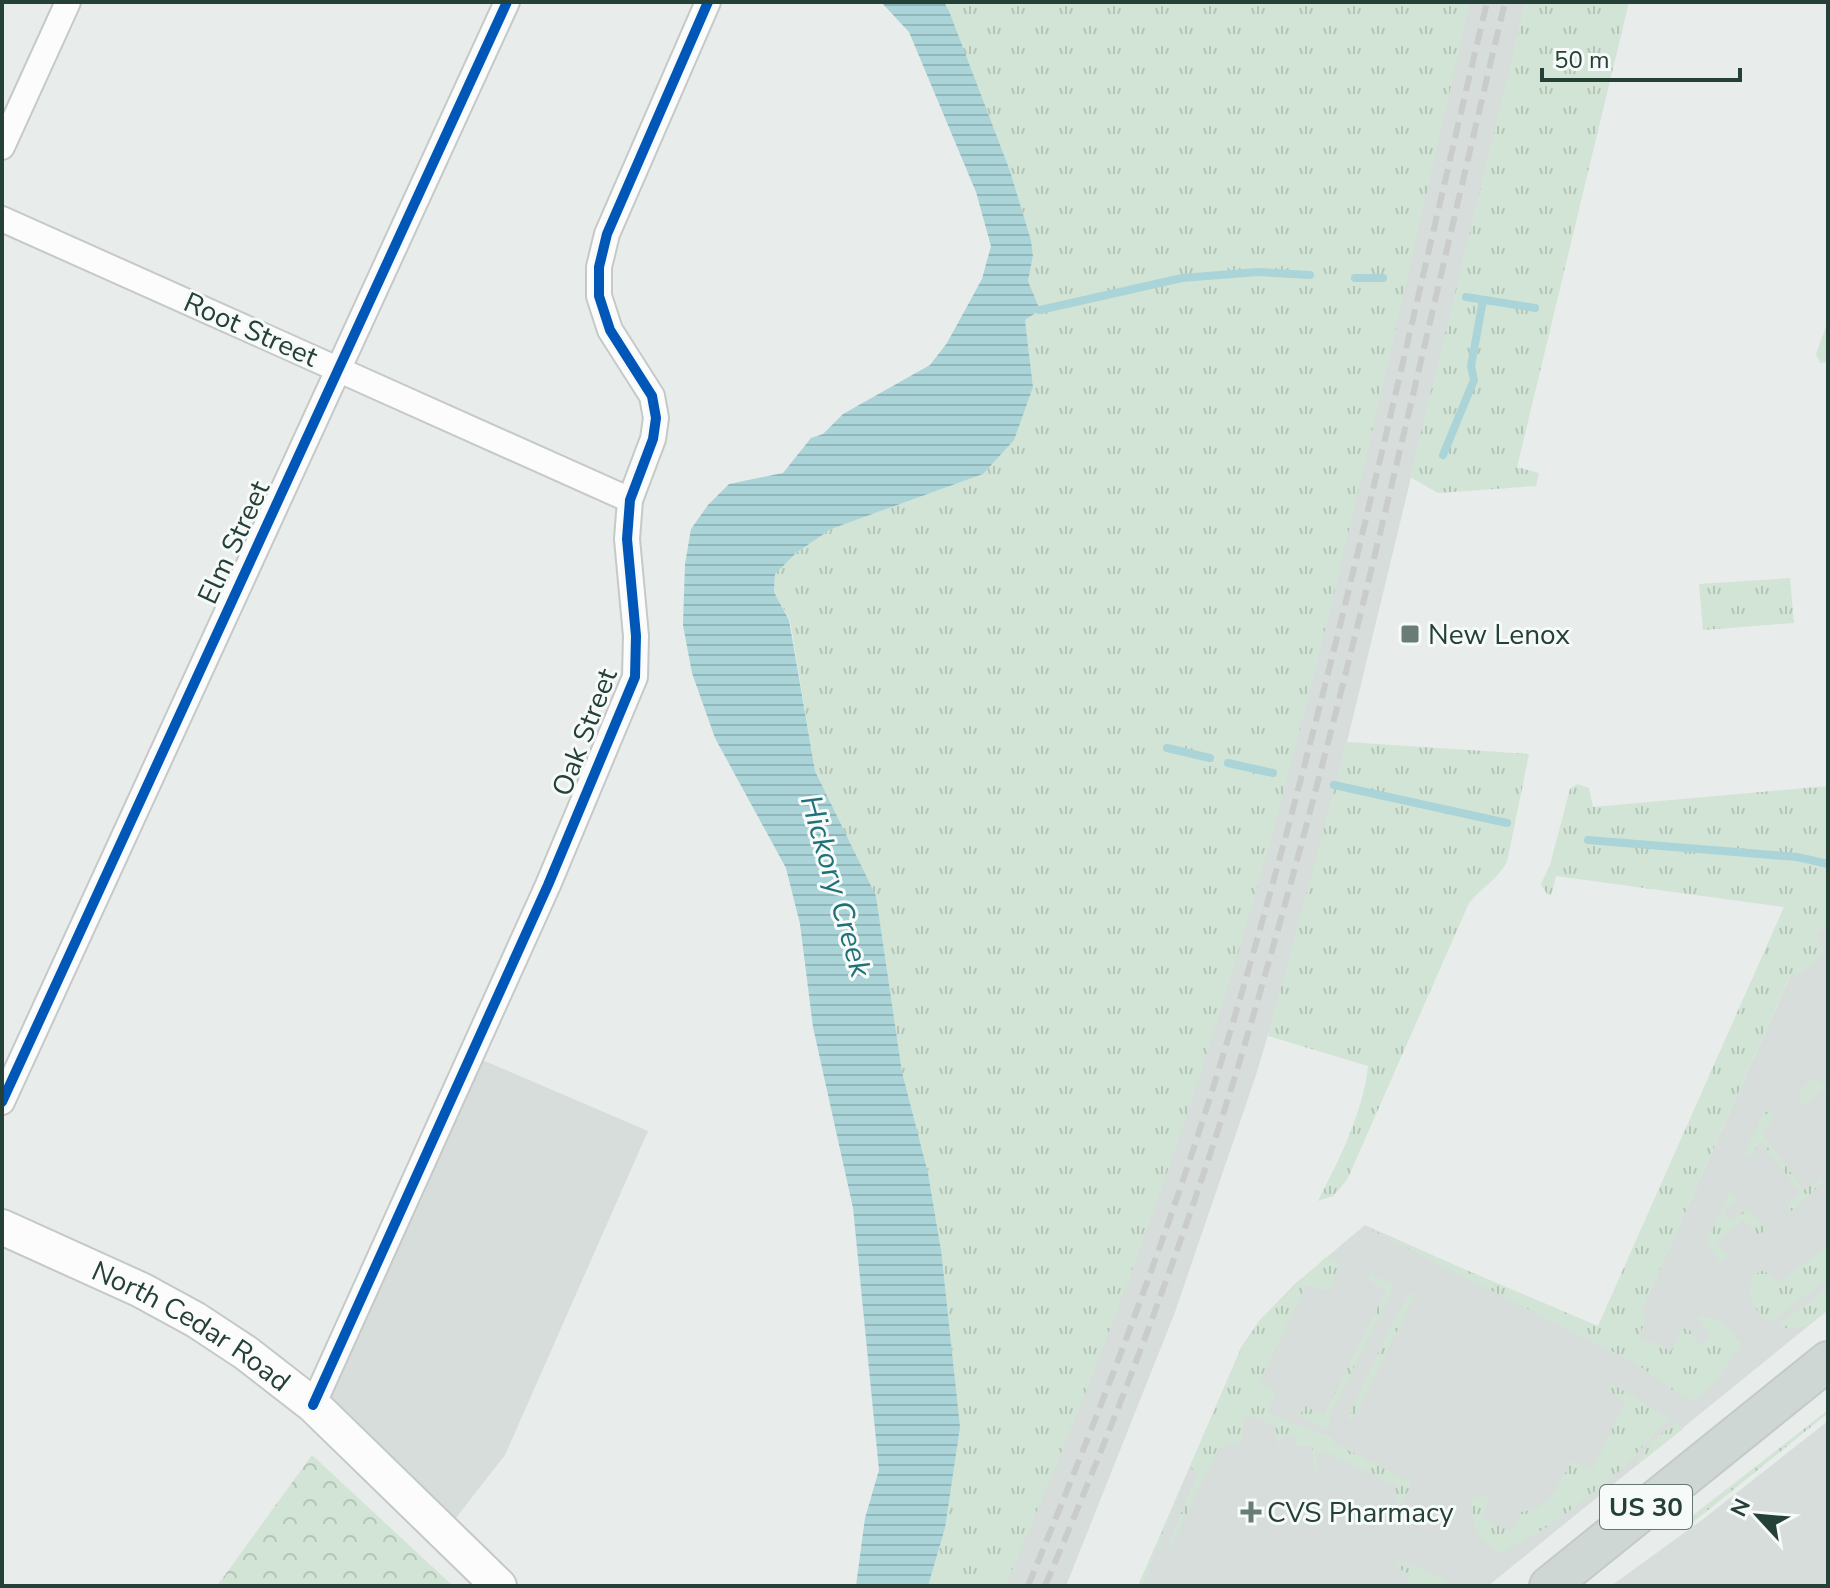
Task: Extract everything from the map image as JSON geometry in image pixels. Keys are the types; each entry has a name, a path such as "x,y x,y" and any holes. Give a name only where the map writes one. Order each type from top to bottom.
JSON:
{"main road":[{"name":"US 30","path":"1549,1586 1828,1361"}],"street":[{"path":"2,147 68,2"},
{"name":"Elm Street","path":"2,1102 507,2"},
{"name":"Oak Street","path":"313,1405 548,885 635,677 636,636 627,539 630,500 653,439 656,418 652,396 610,330 599,296 599,267 607,234 706,7"},
{"name":"Root Street","path":"2,219 630,500"},
{"name":"North Cedar Road","path":"2,1227 117,1278 196,1320 313,1405 499,1586"}],"shaded area":[{"path":"1464,2 1526,2 1347,742 1297,938 1256,1075 1175,1312 1066,1586 980,1586"},
{"path":"1828,918 1828,1310 1488,1586 1138,1586 1242,1346 1260,1320 1295,1284 1365,1225 1595,1328 1629,1338 1810,932"},
{"path":"473,1056 648,1131 505,1455 445,1532 317,1405"},
{"path":"1828,1421 1828,1586 1611,1586 1702,1520"}],"green space":[{"path":"944,2 1470,2 1336,586 1259,882 1162,1188 1087,1388 1005,1586 928,1586 945,1528 941,1250 928,1173 902,1072 876,897 815,771 790,620 774,592 775,573 796,553 831,529 983,474 1033,387 1025,320 1040,310 1028,281 1033,256 1031,240 1010,171"},
{"path":"1526,2 1629,2 1517,467 1539,473 1536,486 1438,493 1410,477"},
{"path":"1828,321 1828,362 1820,363 1816,354"},
{"path":"1790,578 1794,623 1703,630 1699,584"},
{"path":"1347,742 1529,754 1507,862 1469,903 1347,1180 1333,1196 1318,1201 1356,1119 1368,1066 1268,1036"},
{"path":"1577,784 1589,788 1593,807 1828,786 1828,924 1815,935 1825,952 1798,975 1791,974 1642,1309 1646,1317 1639,1337 1671,1351 1682,1329 1688,1328 1700,1345 1710,1336 1698,1316 1720,1320 1741,1344 1718,1380 1693,1400 1679,1395 1637,1364 1365,1227 1598,1326 1784,907 1556,876 1551,895 1547,894 1541,884 1550,865 1570,789"},
{"path":"1816,1077 1828,1089 1828,1094 1822,1088 1806,1105 1801,1105 1799,1091"},
{"path":"1764,1112 1771,1112 1774,1118 1762,1134 1804,1190 1821,1179 1823,1182 1792,1211 1786,1206 1801,1193 1762,1143 1747,1157 1744,1155"},
{"path":"1730,1191 1737,1199 1724,1211 1731,1221 1747,1209 1766,1229 1759,1235 1743,1220 1716,1242 1728,1256 1721,1263 1707,1242"},
{"path":"1828,1245 1828,1279 1769,1323 1750,1295 1754,1275 1764,1270 1778,1284"},
{"path":"1326,1257 1340,1262 1329,1291 1306,1285 1259,1383 1276,1392 1267,1413 1323,1435 1329,1433 1334,1443 1412,1483 1397,1512 1395,1486 1328,1453 1316,1454 1317,1471 1314,1472 1312,1446 1297,1446 1296,1436 1279,1438 1280,1457 1275,1427 1253,1416 1244,1417 1242,1441 1219,1448 1167,1554 1177,1524 1162,1558 1198,1473 1190,1468 1242,1346 1260,1320"},
{"path":"1370,1274 1392,1284 1393,1288 1329,1417 1329,1426 1322,1428 1299,1416 1305,1406 1324,1415 1386,1291 1369,1280"},
{"path":"1828,1288 1828,1310 1805,1327 1781,1328 1781,1324"},
{"path":"1410,1293 1415,1295 1354,1418 1347,1420 1391,1326"},
{"path":"1612,1384 1670,1419 1622,1469 1551,1524 1508,1547 1506,1555 1490,1547 1475,1526 1472,1499 1485,1494 1490,1499 1481,1517 1511,1532 1521,1512 1532,1510 1547,1501 1572,1461 1593,1469 1625,1402 1609,1393 1607,1388"},
{"path":"1828,1410 1691,1524 1687,1520"},
{"path":"1677,1422 1683,1429 1636,1466 1649,1443"},
{"path":"312,1455 453,1586 217,1586"},
{"path":"1186,1479 1142,1586 1138,1586"},
{"path":"1397,1559 1440,1577 1451,1586 1406,1586 1411,1575 1396,1567"}],"water":[{"name":"Hickory Creek","path":"881,2 944,2 949,11 1010,171 1031,240 1033,256 1028,281 1040,310 1025,320 1033,387 1014,440 983,474 831,529 796,553 775,574 774,592 789,620 815,771 876,896 902,1072 928,1173 941,1250 960,1427 945,1528 928,1586 856,1586 865,1518 879,1470 853,1208 813,1027 800,924 786,868 715,738 692,673 683,625 685,564 691,529 708,505 729,484 783,473 811,438 823,434 843,414 930,365 947,343 982,279 991,246 976,192 909,32"}],"waterway":[{"path":"1040,310 1182,278 1258,272 1310,275"},
{"path":"1355,278 1383,278"},
{"path":"1466,297 1535,308"},
{"path":"1443,455 1474,380 1471,366 1483,300"},
{"path":"1167,748 1210,758"},
{"path":"1228,763 1273,773"},
{"path":"1334,785 1507,823"},
{"path":"1588,840 1797,857 1828,864"}],"railway":[{"path":"1028,1586 1158,1253 1204,1117 1263,920 1332,659 1487,2"},
{"path":"1045,1586 1150,1324 1198,1191 1241,1057 1348,664 1505,2"}],"cycle path":[{"path":"2,1102 507,2"},
{"path":"313,1405 548,885 635,677 636,636 627,539 630,500 653,439 656,418 652,396 610,330 599,296 599,267 607,234 708,2"}],"place":[{"name":"New Lenox","path":"1410,634"},
{"name":"CVS Pharmacy","path":"1251,1512"}]}
